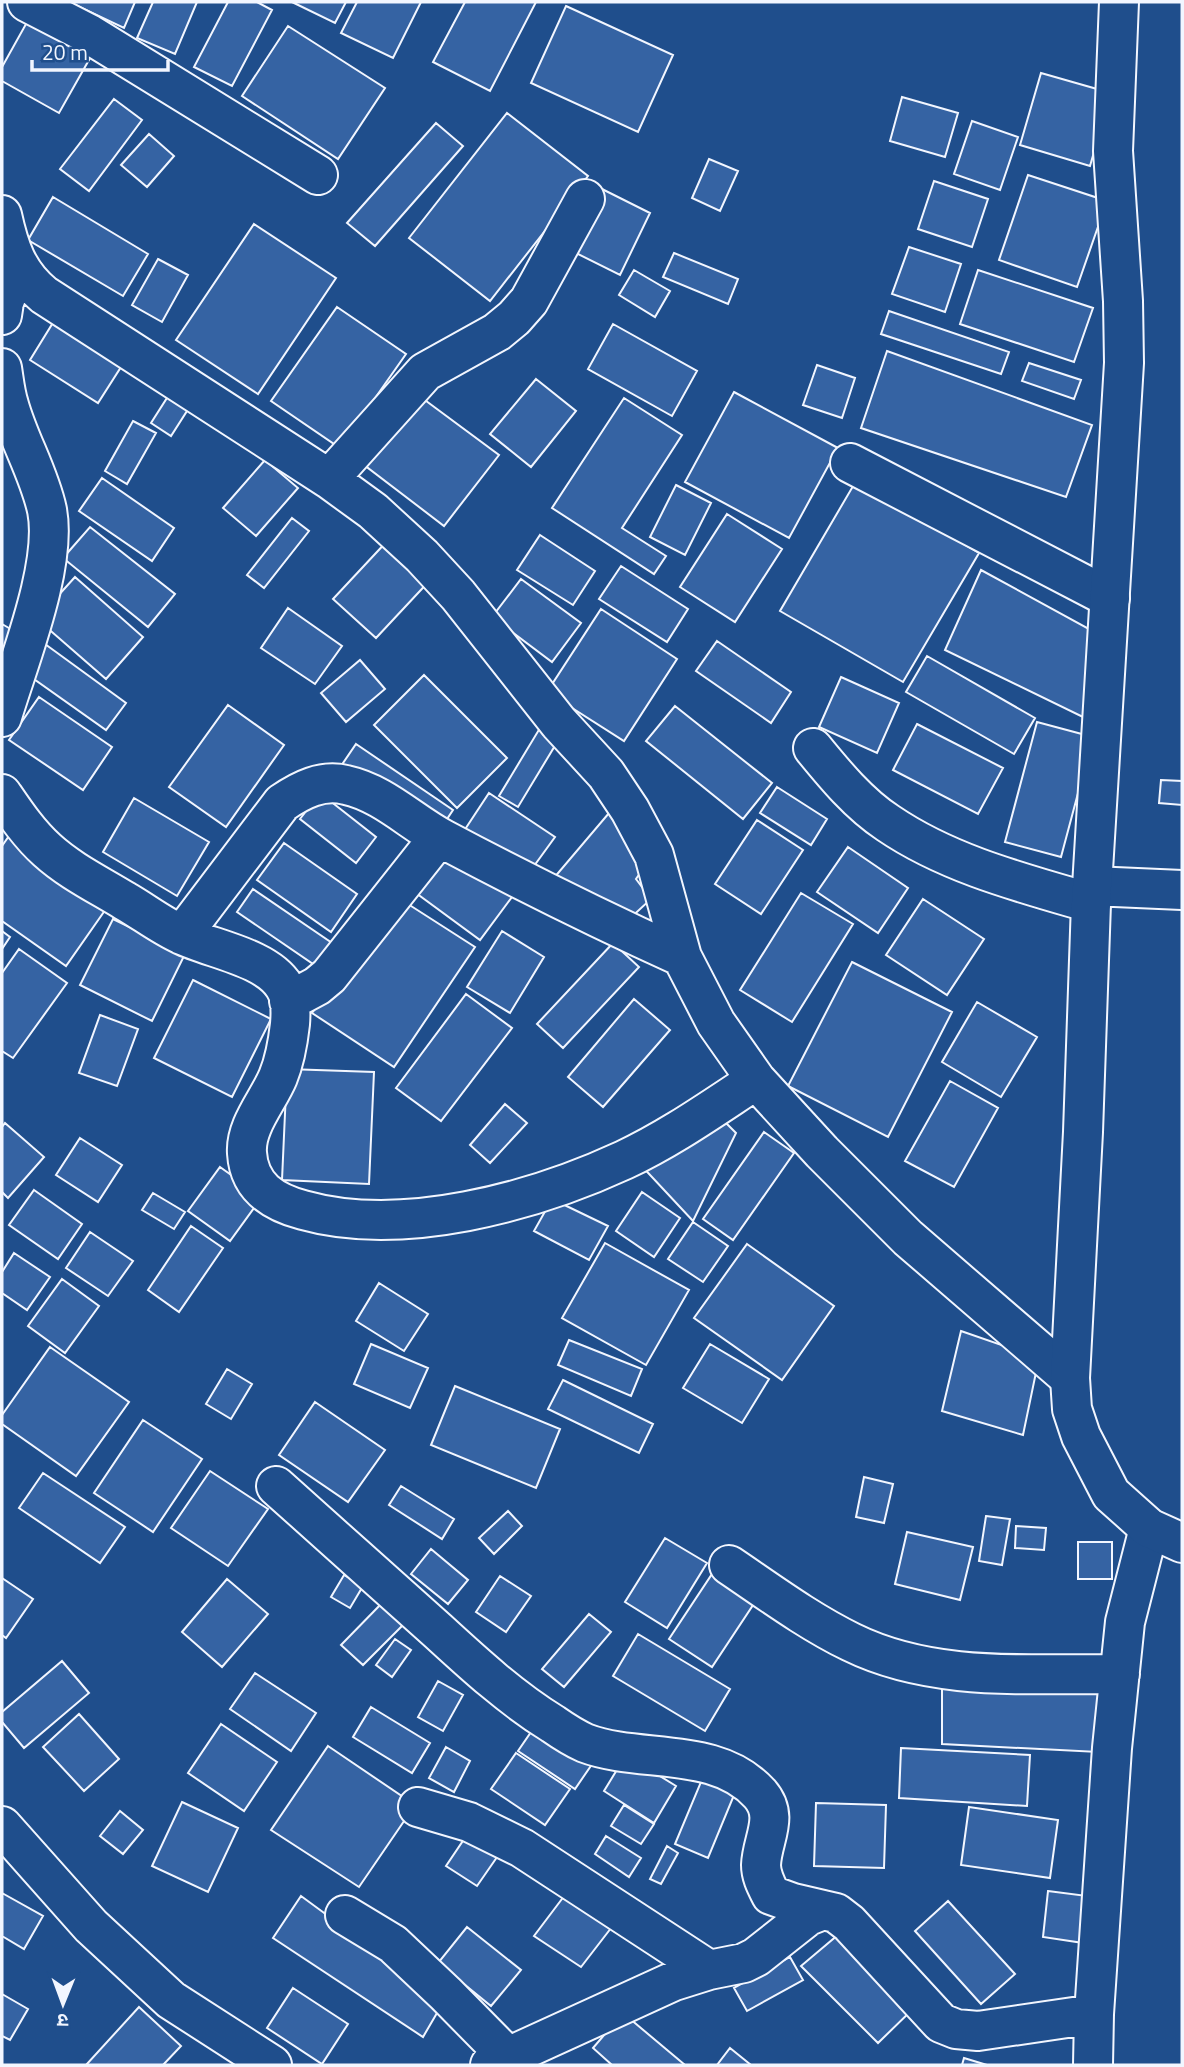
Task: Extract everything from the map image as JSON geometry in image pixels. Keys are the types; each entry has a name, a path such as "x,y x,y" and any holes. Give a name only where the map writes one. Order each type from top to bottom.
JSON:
{"street":[{"path":"27,2 89,34 318,175"},
{"path":"1093,2065 1112,1748 1131,1592 1166,1535 1111,1494 1095,1468 1072,1409 1070,1378 1092,895 1124,363 1123,300 1113,150 1119,2"},
{"path":"329,479 425,372 497,332 514,318 529,301 584,199"},
{"path":"2,215 9,245 18,266 33,286 44,295 329,479 373,511 422,556 458,596 559,723 606,774 630,810 654,855 682,957 716,1023 756,1080 822,1152 908,1238 1070,1378"},
{"path":"2,314 18,266"},
{"path":"2,368 9,406 40,484 47,513 48,543 36,606 2,717"},
{"path":"850,463 1110,598"},
{"path":"813,748 843,784 887,823 928,846 1001,876 1092,895 1182,890"},
{"path":"182,935 282,803 299,791 323,783 345,784 367,792 410,816 439,837 566,904 682,957"},
{"path":"2,794 46,849 69,867 182,935 263,966 285,986 290,1017 287,1046 278,1077 251,1128 246,1151 254,1181 264,1194 292,1207 359,1221 418,1220 546,1191 625,1160 756,1080"},
{"path":"289,1001 317,986 329,976 439,837"},
{"path":"276,1486 496,1684 561,1729 584,1742 611,1750 713,1765 748,1783 761,1795 768,1806 771,1819 761,1865 771,1895 836,1913 849,1923 941,2023 956,2029 989,2029 1094,2014"},
{"path":"729,1565 814,1622 852,1643 916,1665 989,1673 1120,1674"},
{"path":"418,1807 469,1822 522,1848 709,1970"},
{"path":"2,1826 91,1926 171,2000 272,2065"},
{"path":"345,1914 393,1944 419,1968 499,2061 674,1981 744,1963 756,1957 808,1916 822,1910"}],"building":[{"path":"69,2 135,2 124,28"},
{"path":"153,2 197,2 175,54 137,38"},
{"path":"228,2 257,2 272,10 232,86 194,67"},
{"path":"292,2 346,2 335,23"},
{"path":"357,2 421,2 393,58 341,33"},
{"path":"465,2 536,2 490,91 433,62"},
{"path":"566,6 673,55 638,132 531,83"},
{"path":"31,15 94,51 59,113 2,81 2,67"},
{"path":"288,26 385,88 338,159 242,96"},
{"path":"1041,73 1111,93 1090,166 1020,145"},
{"path":"902,97 958,113 945,157 890,141"},
{"path":"114,99 142,120 89,191 60,169"},
{"path":"507,113 588,176 490,301 409,238"},
{"path":"972,121 1018,137 1000,190 954,174"},
{"path":"436,123 463,146 375,246 347,223"},
{"path":"149,134 174,156 147,187 121,165"},
{"path":"709,159 738,171 720,211 692,198"},
{"path":"1028,175 1107,201 1077,287 999,260"},
{"path":"934,181 988,199 972,247 918,229"},
{"path":"598,187 650,213 620,275 568,249"},
{"path":"53,197 148,254 123,296 28,240"},
{"path":"254,224 336,278 258,394 176,340"},
{"path":"909,247 961,264 945,312 892,294"},
{"path":"674,253 738,279 728,304 663,277"},
{"path":"158,259 188,275 162,322 132,305"},
{"path":"634,270 670,291 655,317 619,295"},
{"path":"978,270 1093,308 1074,362 960,324"},
{"path":"337,307 406,354 340,448 271,401"},
{"path":"889,311 1009,352 1001,374 881,334"},
{"path":"59,313 128,356 98,403 30,360"},
{"path":"613,324 697,371 672,416 588,369"},
{"path":"887,351 1092,425 1066,497 861,428"},
{"path":"1029,363 1081,380 1074,399 1022,381"},
{"path":"817,365 855,378 842,418 803,405"},
{"path":"536,379 576,411 531,467 490,434"},
{"path":"174,387 194,400 171,436 151,423"},
{"path":"414,392 499,455 444,526 355,458"},
{"path":"734,392 838,448 789,538 685,482"},
{"path":"624,398 682,435 622,528 666,556 654,574 552,508"},
{"path":"133,421 156,433 127,484 105,471"},
{"path":"265,460 298,488 256,536 223,508"},
{"path":"102,478 174,528 152,561 79,511"},
{"path":"856,481 979,553 903,682 780,611"},
{"path":"676,485 711,503 685,555 650,537"},
{"path":"727,514 782,549 735,622 680,587"},
{"path":"292,518 309,531 264,588 247,575"},
{"path":"90,527 175,594 148,627 63,558"},
{"path":"540,535 595,571 573,605 517,570"},
{"path":"390,538 433,577 376,638 333,599"},
{"path":"621,566 688,609 667,642 599,599"},
{"path":"981,570 1100,635 1085,718 945,650"},
{"path":"75,577 143,637 106,679 37,619"},
{"path":"521,579 581,623 552,662 492,617"},
{"path":"288,608 342,646 315,684 261,648"},
{"path":"601,609 677,659 624,741 547,692"},
{"path":"2,624 14,631 2,653"},
{"path":"717,641 791,692 771,723 696,671"},
{"path":"45,644 126,703 106,730 24,672"},
{"path":"927,656 1035,718 1014,754 906,692"},
{"path":"360,660 385,689 346,722 321,693"},
{"path":"424,675 507,758 457,808 374,725"},
{"path":"841,677 899,703 877,753 819,727"},
{"path":"39,697 112,747 83,790 9,740"},
{"path":"228,705 284,745 226,827 169,787"},
{"path":"675,706 772,783 743,819 646,741"},
{"path":"1037,722 1093,737 1061,857 1005,842"},
{"path":"917,724 1003,768 978,814 893,770"},
{"path":"540,728 559,739 518,807 499,796"},
{"path":"356,744 453,810 439,831 341,766"},
{"path":"1161,780 1182,781 1182,805 1159,803"},
{"path":"777,787 827,819 811,845 760,813"},
{"path":"320,793 376,837 356,863 300,819"},
{"path":"489,793 555,837 526,877 456,843"},
{"path":"134,798 209,842 177,896 103,852"},
{"path":"609,813 643,869 636,879 651,899 626,922 553,879"},
{"path":"757,820 803,850 761,914 715,884"},
{"path":"9,836 108,906 66,966 2,921 2,846"},
{"path":"284,843 357,894 331,932 257,880"},
{"path":"848,847 908,888 878,933 817,892"},
{"path":"447,850 512,897 480,940 416,893"},
{"path":"253,889 335,945 319,968 237,912"},
{"path":"801,893 853,924 792,1022 740,990"},
{"path":"397,897 475,947 394,1067 312,1013"},
{"path":"923,899 984,939 947,995 886,955"},
{"path":"113,919 185,954 152,1021 80,985"},
{"path":"2,931 10,937 2,949"},
{"path":"502,931 544,957 510,1013 467,987"},
{"path":"613,943 639,967 563,1048 537,1024"},
{"path":"19,949 67,983 13,1058 2,1051 2,973"},
{"path":"852,962 952,1012 888,1137 788,1086"},
{"path":"193,980 271,1019 232,1097 154,1058"},
{"path":"466,994 512,1028 441,1121 396,1088"},
{"path":"634,999 670,1030 603,1107 568,1077"},
{"path":"977,1002 1037,1037 1001,1097 942,1062"},
{"path":"100,1015 138,1029 117,1086 79,1073"},
{"path":"287,1069 374,1072 369,1184 282,1180"},
{"path":"950,1081 998,1108 954,1187 905,1161"},
{"path":"505,1104 527,1123 490,1163 470,1145"},
{"path":"720,1117 736,1133 693,1221 637,1161"},
{"path":"5,1123 44,1157 8,1198 2,1192 2,1127"},
{"path":"764,1132 794,1153 733,1240 703,1219"},
{"path":"80,1138 122,1165 98,1202 56,1175"},
{"path":"220,1167 262,1197 230,1241 188,1211"},
{"path":"34,1190 82,1224 58,1259 9,1225"},
{"path":"642,1192 680,1218 654,1257 616,1231"},
{"path":"153,1193 185,1212 174,1229 142,1210"},
{"path":"552,1199 608,1226 589,1260 534,1231"},
{"path":"693,1222 728,1246 703,1282 668,1259"},
{"path":"191,1226 223,1248 179,1312 148,1290"},
{"path":"90,1232 133,1261 108,1296 66,1268"},
{"path":"605,1243 689,1290 646,1365 562,1318"},
{"path":"747,1244 834,1306 782,1380 694,1318"},
{"path":"14,1253 50,1277 27,1310 2,1293 2,1272"},
{"path":"62,1279 99,1306 65,1353 28,1326"},
{"path":"379,1283 428,1314 404,1351 356,1321"},
{"path":"961,1331 1039,1358 1023,1435 942,1411"},
{"path":"569,1340 642,1369 631,1396 558,1365"},
{"path":"371,1344 428,1368 410,1408 354,1384"},
{"path":"710,1344 769,1379 742,1423 683,1388"},
{"path":"50,1347 129,1402 76,1476 2,1424 2,1415"},
{"path":"227,1369 252,1384 231,1419 206,1404"},
{"path":"563,1380 653,1424 639,1453 548,1409"},
{"path":"455,1386 560,1429 536,1488 431,1445"},
{"path":"315,1402 385,1450 348,1502 279,1455"},
{"path":"143,1420 202,1459 153,1532 94,1493"},
{"path":"210,1471 268,1509 228,1566 171,1528"},
{"path":"43,1473 125,1527 100,1563 19,1508"},
{"path":"864,1477 893,1484 884,1523 856,1517"},
{"path":"401,1486 454,1519 442,1539 389,1505"},
{"path":"508,1511 522,1526 494,1554 479,1538"},
{"path":"986,1516 1010,1519 1002,1565 979,1561"},
{"path":"1016,1526 1046,1528 1044,1550 1015,1548"},
{"path":"907,1532 973,1547 960,1600 895,1584"},
{"path":"665,1538 707,1563 667,1628 625,1602"},
{"path":"1078,1542 1112,1542 1112,1579 1078,1579"},
{"path":"431,1549 468,1580 448,1604 411,1574"},
{"path":"716,1568 759,1596 712,1667 669,1639"},
{"path":"344,1575 363,1586 350,1608 331,1597"},
{"path":"500,1576 531,1596 506,1632 476,1612"},
{"path":"2,1578 33,1599 6,1638 2,1635"},
{"path":"227,1579 268,1614 222,1667 182,1632"},
{"path":"384,1601 406,1622 363,1665 341,1645"},
{"path":"589,1614 611,1632 564,1687 542,1669"},
{"path":"638,1634 730,1689 705,1731 613,1676"},
{"path":"395,1639 411,1650 392,1677 376,1665"},
{"path":"62,1661 89,1693 24,1748 2,1722 2,1712"},
{"path":"255,1673 316,1713 291,1751 230,1709"},
{"path":"942,1678 1101,1678 1098,1752 942,1744"},
{"path":"438,1681 463,1695 443,1731 418,1717"},
{"path":"371,1707 430,1743 412,1773 353,1737"},
{"path":"79,1714 119,1759 84,1791 43,1747"},
{"path":"540,1719 597,1757 575,1789 518,1751"},
{"path":"221,1724 277,1762 244,1811 188,1773"},
{"path":"328,1746 415,1805 359,1887 271,1830"},
{"path":"446,1747 470,1761 454,1792 429,1778"},
{"path":"901,1748 1030,1755 1027,1806 899,1798"},
{"path":"516,1753 570,1789 545,1825 491,1789"},
{"path":"626,1755 676,1786 654,1823 604,1791"},
{"path":"706,1770 739,1783 708,1858 675,1844"},
{"path":"182,1802 238,1828 208,1892 152,1866"},
{"path":"816,1803 886,1805 884,1868 814,1866"},
{"path":"624,1805 654,1824 641,1844 611,1826"},
{"path":"969,1807 1058,1820 1050,1878 961,1865"},
{"path":"120,1811 143,1830 123,1854 100,1836"},
{"path":"473,1826 504,1847 477,1886 446,1866"},
{"path":"606,1836 641,1858 629,1877 595,1854"},
{"path":"667,1846 678,1853 661,1884 650,1879"},
{"path":"571,1887 618,1919 581,1967 534,1936"},
{"path":"1048,1891 1095,1897 1090,1944 1043,1937"},
{"path":"2,1893 43,1916 24,1949 2,1936"},
{"path":"301,1896 444,2001 423,2037 273,1938"},
{"path":"948,1901 1015,1974 981,2004 915,1931"},
{"path":"467,1927 521,1970 491,2006 438,1963"},
{"path":"845,1929 915,2007 878,2043 801,1966"},
{"path":"790,1957 803,1980 747,2011 734,1988"},
{"path":"293,1988 348,2024 322,2064 267,2028"},
{"path":"2,1994 28,2009 10,2040 2,2036"},
{"path":"139,2007 181,2046 163,2065 86,2065"},
{"path":"623,2013 685,2065 612,2065 593,2048"},
{"path":"730,2048 751,2065 717,2065"},
{"path":"964,2058 987,2065 962,2065"}]}
